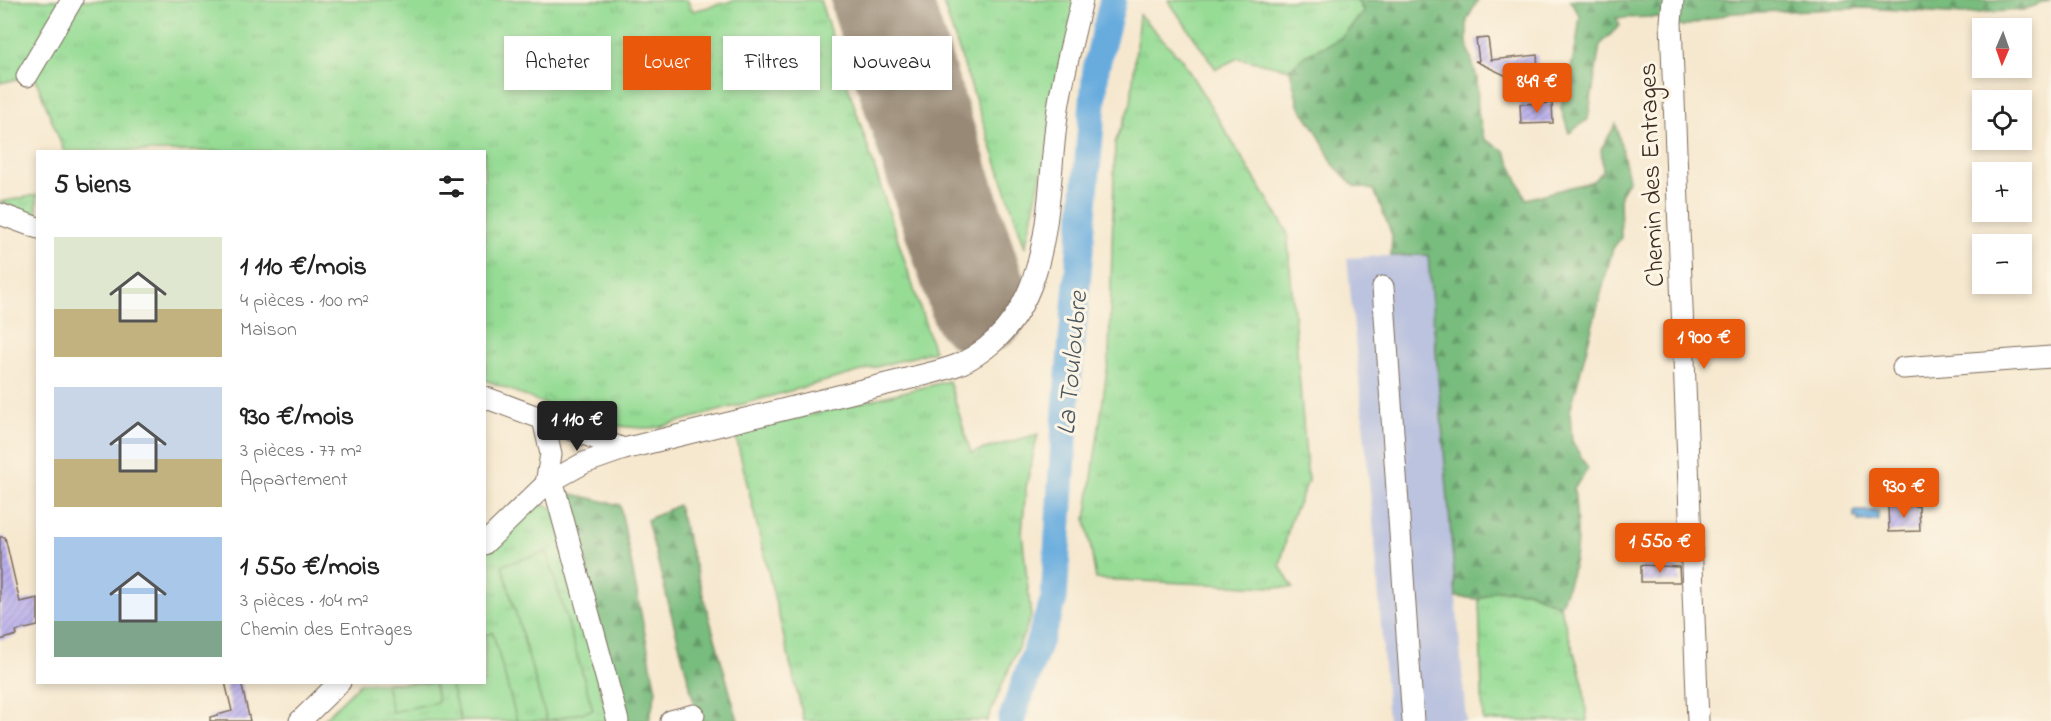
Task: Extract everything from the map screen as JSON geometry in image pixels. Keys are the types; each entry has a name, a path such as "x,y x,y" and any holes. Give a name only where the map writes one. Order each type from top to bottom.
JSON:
{"street":[{"path":"27,76 72,0"},
{"path":"486,542 546,484 584,463 624,448 927,374 962,362 990,344 1016,317 1036,276 1047,212 1059,102 1082,0"},
{"name":"Chemin des Entrages","path":"1673,0 1671,22 1698,721"},
{"path":"0,214 36,227"},
{"path":"1383,287 1413,721"},
{"path":"1903,368 2051,357"},
{"path":"486,398 624,448"},
{"path":"543,419 551,454 546,484"},
{"path":"546,484 555,490 618,721"},
{"path":"300,721 338,684"},
{"path":"671,721 694,715"}],"shaded area":[{"path":"1428,254 1466,721 1388,721 1375,543 1347,258"}],"green space":[{"path":"0,0 687,0 693,11 736,0 820,0 832,37 832,90 849,90 934,351 660,427 638,428 615,425 571,414 486,380 486,150 64,150 34,75 0,83"},
{"path":"942,0 1079,0 1025,248 1025,247"},
{"path":"1168,0 1357,0 1364,11 1340,39 1307,54 1290,69 1238,58 1216,69"},
{"path":"1357,0 1478,0 1467,20 1467,44 1477,78 1478,113 1484,139 1505,151 1526,199 1593,181 1603,171 1601,149 1616,124 1629,179 1620,194 1621,238 1613,248 1570,411 1572,441 1588,469 1574,488 1577,520 1575,561 1560,606 1527,591 1496,590 1479,599 1456,597 1428,255 1391,256 1392,235 1374,190 1354,186 1333,164 1316,130 1298,104 1290,69 1307,54 1340,39 1364,12"},
{"path":"1570,0 2051,0 2023,10 1963,14 1865,8 1732,13 1682,27 1658,17 1616,18 1620,25 1600,45 1588,119 1569,133 1561,108 1576,47 1580,16"},
{"path":"1139,14 1182,60 1287,231 1308,481 1290,522 1280,566 1293,588 1096,579 1086,520 1109,356 1115,143 1131,103"},
{"path":"36,195 36,216 0,202"},
{"path":"949,381 971,453 1038,434 1026,487 1022,532 1031,617 987,721 804,721 735,433"},
{"path":"555,490 620,505 656,691 649,721 618,721"},
{"path":"547,505 554,510 608,718 606,721 322,721 359,684 486,684 486,550 534,507"},
{"path":"678,505 738,721 699,721 647,520"},
{"path":"547,552 593,710 547,721 502,565"},
{"path":"1496,590 1527,591 1560,606 1583,683 1587,721 1483,721 1479,599"},
{"path":"493,633 517,721 461,721 450,684 486,684 486,635"},
{"path":"386,684 434,684 438,702 392,712"}],"water":[{"path":"1854,511 1878,511 1878,521 1858,522 1858,517 1854,517"}],"building":[{"path":"1488,38 1491,60 1537,55 1539,80 1522,82 1521,77 1511,78 1475,61 1479,61 1476,39"},
{"path":"1552,103 1553,123 1521,124 1520,104"},
{"path":"1919,506 1920,531 1889,532 1888,507"},
{"path":"0,537 5,537 20,602 36,598 36,626 16,631 17,635 0,640"},
{"path":"1641,565 1679,567 1680,582 1641,582"},
{"path":"225,684 241,684 250,721 210,721 210,717 232,711"}],"waterway":[{"name":"La Touloubre","path":"1011,721 1054,599 1066,408 1096,68 1113,0"}],"runway":[{"path":"881,0 980,304"}]}
